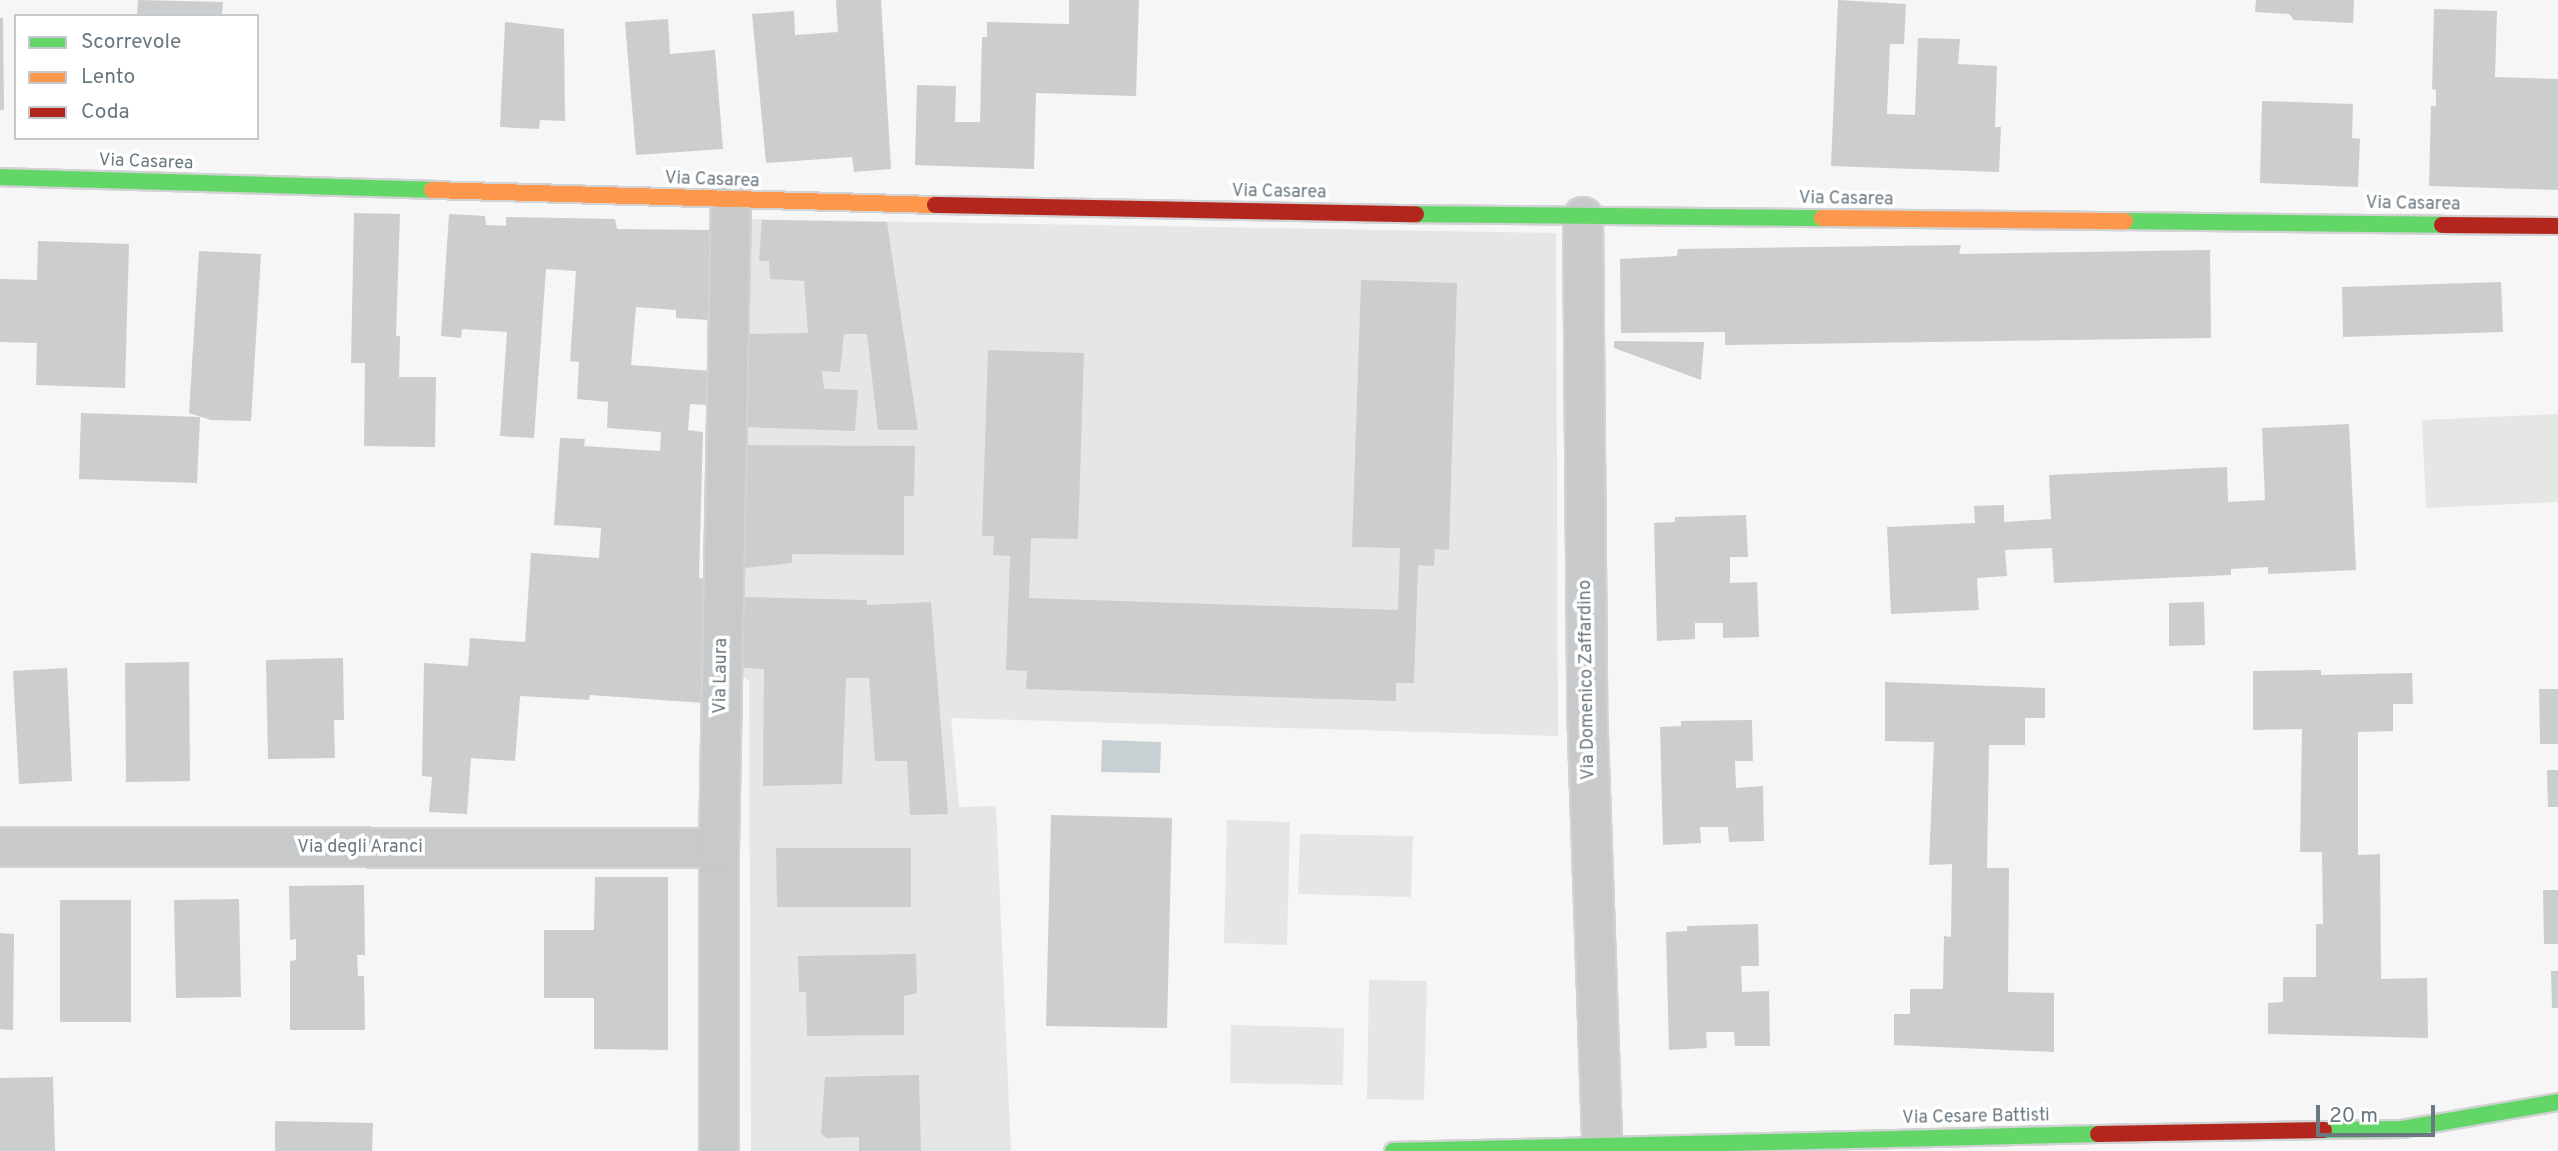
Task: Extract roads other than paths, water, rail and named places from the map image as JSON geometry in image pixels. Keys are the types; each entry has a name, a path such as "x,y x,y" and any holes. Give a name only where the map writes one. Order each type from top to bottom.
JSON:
{"street":[{"name":"Via Casarea","path":"0,177 731,201 1583,217 2558,226"},
{"name":"Via Laura","path":"719,1151 719,848 731,201"},
{"name":"Via Domenico Zaffardino","path":"1583,217 1587,706 1602,1143"},
{"name":"Via degli Aranci","path":"0,847 719,848"},
{"name":"Via Cesare Battisti","path":"1393,1151 1602,1143 2402,1129 2558,1102"}]}
